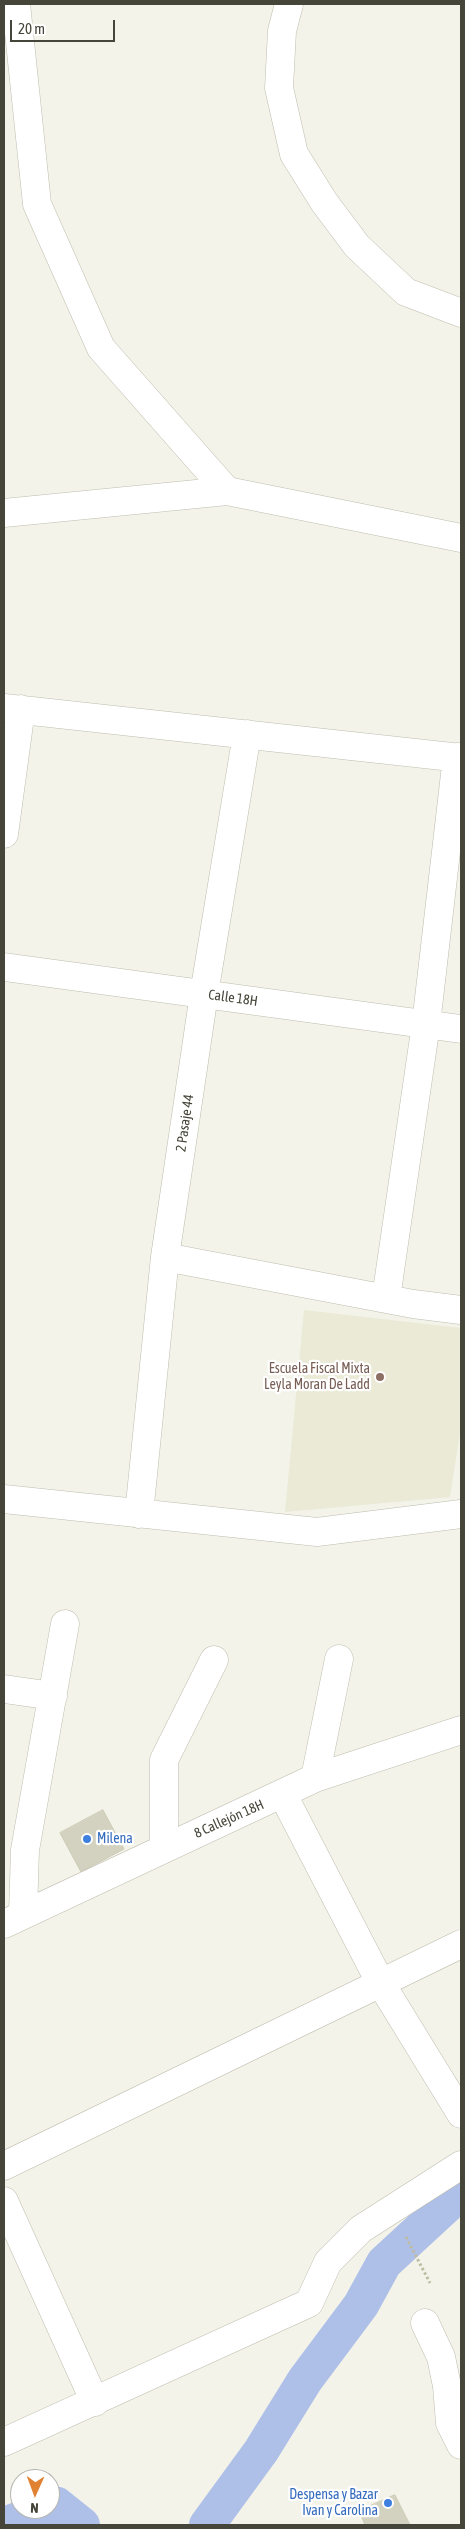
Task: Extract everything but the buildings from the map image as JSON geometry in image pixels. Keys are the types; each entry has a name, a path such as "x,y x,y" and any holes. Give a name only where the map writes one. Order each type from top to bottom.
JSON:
{"street":[{"path":"16,4 37,204 101,348 226,491"},
{"path":"288,4 282,31 279,88 294,154 324,202 357,246 406,292 461,313"},
{"path":"4,513 226,491 461,538"},
{"path":"4,834 13,708 459,757 426,1024 386,1298"},
{"name":"2 Pasaje 44","path":"139,1514 165,1257 204,994 247,734"},
{"name":"Calle 18H","path":"4,967 461,1029"},
{"path":"165,1257 461,1310"},
{"path":"4,1499 317,1532 461,1514"},
{"path":"14,1919 15,1848 53,1696 65,1624"},
{"path":"164,1848 164,1760 214,1660"},
{"path":"315,1778 339,1660"},
{"path":"4,1689 53,1696"},
{"name":"8 Callejón 18H","path":"14,1919 164,1848 283,1795 315,1778 461,1730"},
{"path":"283,1795 380,1982 461,2114"},
{"path":"4,2166 461,1944"},
{"path":"4,2442 309,2304 328,2262 361,2229 461,2165"},
{"path":"4,2201 95,2402"},
{"path":"425,2323 440,2357 447,2386 450,2423 461,2445"}],"shaded area":[{"name":"Escuela Fiscal Mixta Leyla Moran De Ladd","path":"304,1310 461,1328 461,1426 450,1497 285,1512"}],"waterway":[{"path":"207,2525 261,2451 305,2380 361,2305 384,2263 461,2192"},
{"path":"60,2507 82,2525"},
{"path":"4,2525 20,2519"}],"place":[{"name":"Escuela Fiscal Mixta Leyla Moran De Ladd","path":"380,1377"},
{"name":"Milena","path":"87,1839"},
{"name":"Despensa y Bazar Ivan y Carolina","path":"388,2503"}]}
